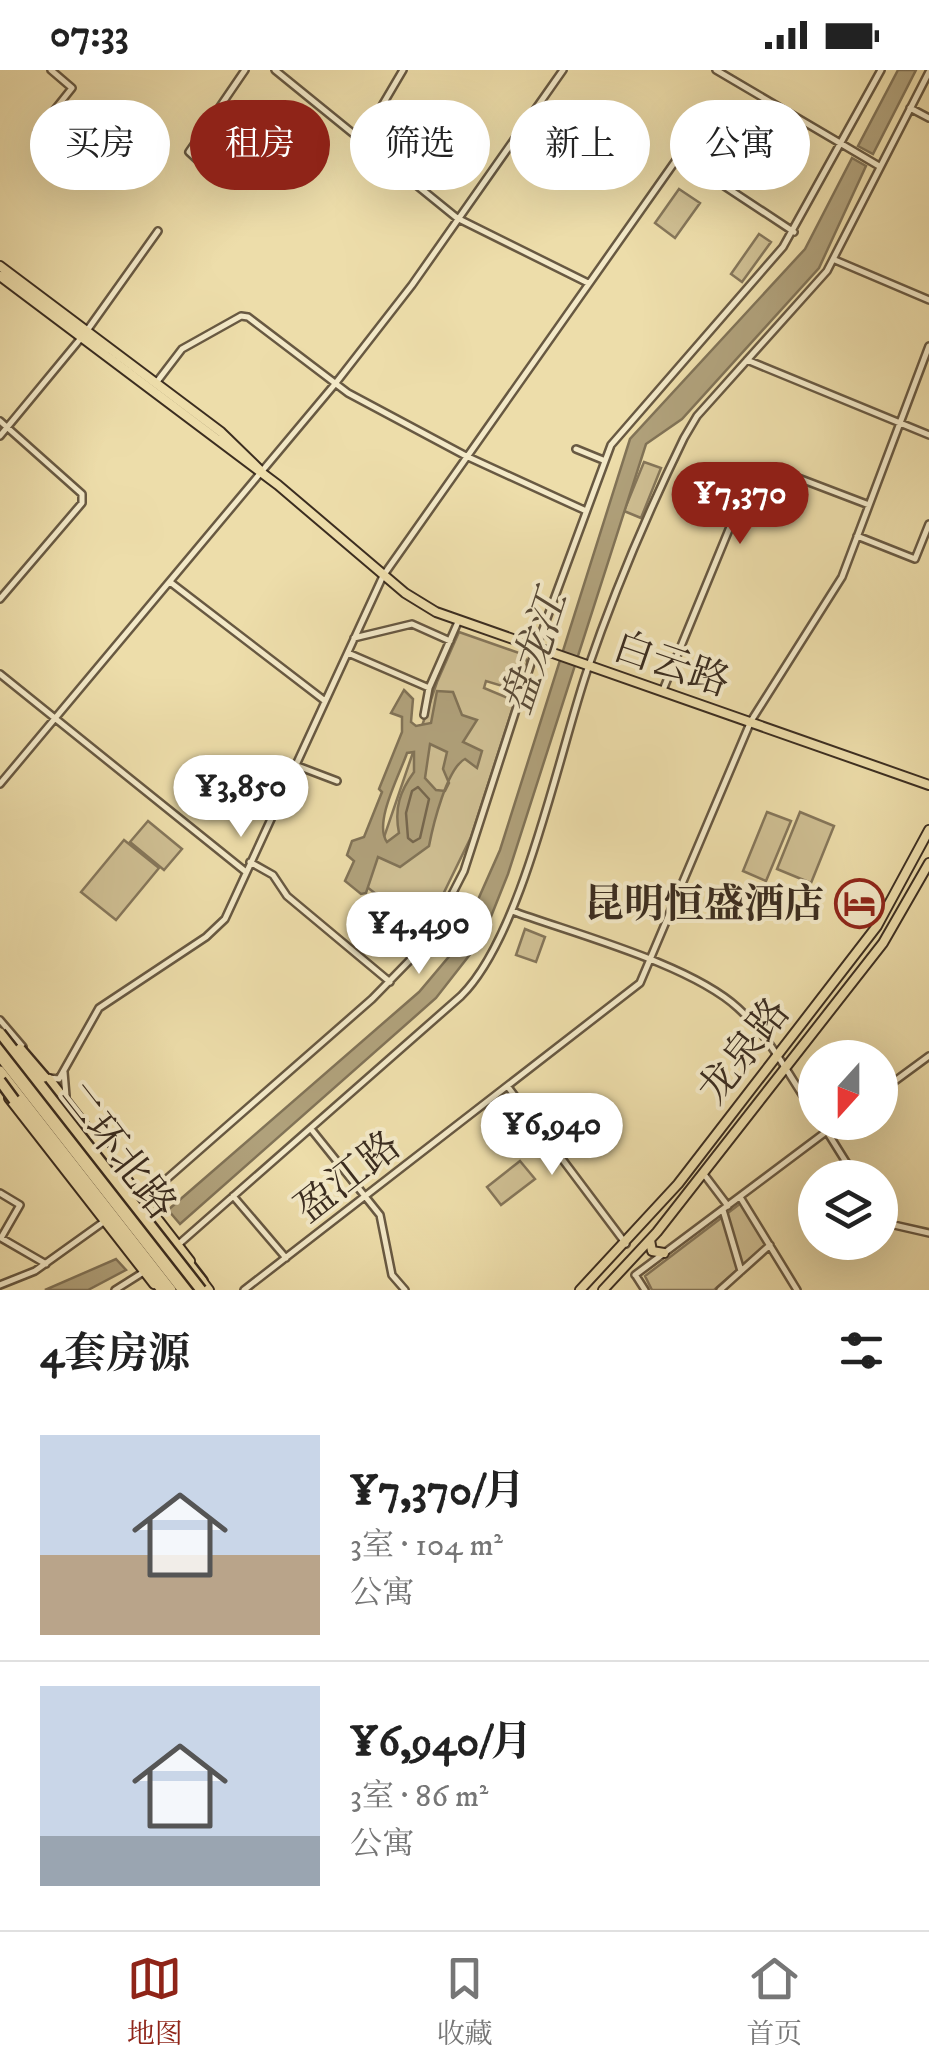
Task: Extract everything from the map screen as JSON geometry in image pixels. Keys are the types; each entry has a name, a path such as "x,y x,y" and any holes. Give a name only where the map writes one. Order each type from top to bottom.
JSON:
{"highway":[{"path":"0,1029 140,1196 204,1287"},
{"path":"0,1029 204,1287"},
{"path":"0,1071 171,1290"},
{"path":"0,1081 104,1221 161,1290"}],"main road":[{"name":"白云路","path":"0,266 262,474 383,576 458,622 929,785"},
{"name":"白云路","path":"0,276 250,456 262,474"},
{"name":"龙泉路","path":"580,1290 626,1245 877,926 929,830"},
{"name":"龙泉路","path":"603,1290 650,1240 884,943 929,864"},
{"name":"二环北路","path":"0,1029 66,1097 180,1243 204,1287"},
{"name":"二环北路","path":"0,1046 190,1290"},
{"name":"二环北路","path":"0,1057 182,1290"},
{"name":"二环北路","path":"0,1081 27,1126 142,1273 161,1290"},
{"path":"650,1240 652,1251 664,1252"}],"street":[{"path":"51,70 72,88 62,100"},
{"path":"225,100 245,70"},
{"path":"275,70 350,134"},
{"path":"385,100 403,70"},
{"path":"0,784 336,384 563,70"},
{"path":"716,70 879,166"},
{"path":"140,1196 390,982 428,935 464,872 536,648 603,460 621,431 742,299 794,232 881,70"},
{"path":"180,1243 473,984 512,912 584,664 684,438 834,259 929,72"},
{"path":"910,108 929,118"},
{"path":"0,1029 49,1078 59,1079 98,1008 217,930 383,576 679,156 794,232"},
{"path":"421,190 457,218 588,282"},
{"path":"0,436 84,336 158,232"},
{"path":"834,259 929,300"},
{"path":"155,385 182,350 241,316 263,327 336,384 466,456 584,510"},
{"name":"盈江路","path":"244,1290 632,990 651,962 751,721 835,590 929,346"},
{"path":"746,360 929,435"},
{"path":"0,421 80,489 82,503 0,599"},
{"path":"576,448 603,460"},
{"path":"662,693 736,510 772,468 870,506"},
{"path":"857,536 915,559 929,524"},
{"path":"170,582 325,701"},
{"path":"424,715 429,688 458,622"},
{"path":"354,638 412,624 450,641"},
{"path":"348,653 429,688"},
{"path":"0,674 246,872"},
{"path":"295,766 337,781"},
{"path":"250,862 273,875 288,896 390,982"},
{"path":"512,912 651,962 728,999 778,1055 798,1089"},
{"path":"898,1079 929,1056"},
{"path":"66,1097 67,1065"},
{"path":"508,1086 626,1245"},
{"path":"0,1092 27,1126"},
{"path":"310,1129 384,1224 392,1275 404,1290"},
{"path":"635,1275 815,1140"},
{"path":"703,1173 725,1208 741,1271"},
{"path":"0,1194 20,1205 0,1238 46,1264"},
{"path":"233,1196 286,1258"},
{"path":"740,1197 797,1290"},
{"path":"0,1285 46,1264 104,1221"},
{"path":"898,1226 929,1233"},
{"path":"720,1290 770,1245"},
{"path":"623,1270 635,1275 644,1290"},
{"path":"114,1290 142,1273"}],"shaded area":[{"path":"678,190 700,203 675,238 655,223"},
{"path":"759,234 771,242 742,282 731,274"},
{"path":"644,462 661,468 641,518 624,511"},
{"path":"459,632 522,654 529,664 519,691 486,681 484,688 515,701 471,837 431,919 416,908 408,919 367,887 437,682"},
{"path":"767,812 791,821 766,881 743,871"},
{"path":"800,812 834,826 811,883 777,869"},
{"path":"148,821 182,849 164,870 130,842"},
{"path":"124,840 159,868 116,920 81,892"},
{"path":"525,929 545,937 536,962 516,955"},
{"path":"520,1161 535,1179 501,1205 487,1187"},
{"path":"741,1203 766,1245 714,1290 652,1290 645,1276"}],"water":[{"path":"898,70 916,70 873,154 858,146"},
{"path":"852,158 866,166 819,268 682,419 646,444 508,874 482,939 436,998 180,1224 168,1210 419,992 457,947 500,850 630,439 805,249"},
{"path":"404,690 413,699 411,722 416,726 431,723 437,691 453,692 462,715 477,720 463,742 482,751 477,768 465,759 448,782 443,769 447,752 430,744 425,778 436,790 444,791 429,846 400,867 378,857 366,893 361,894 345,881 354,861 347,855 352,841 364,837 402,732 402,717 391,713","holes":["414,752 414,772 398,808 399,833 387,842 383,823 389,798 407,753"]},
{"path":"116,1259 126,1270 88,1290 45,1290"}],"place":[{"name":"昆明恒盛酒店","path":"859,903"}],"water label":[{"name":"盘龙江","path":"533,652"}]}
